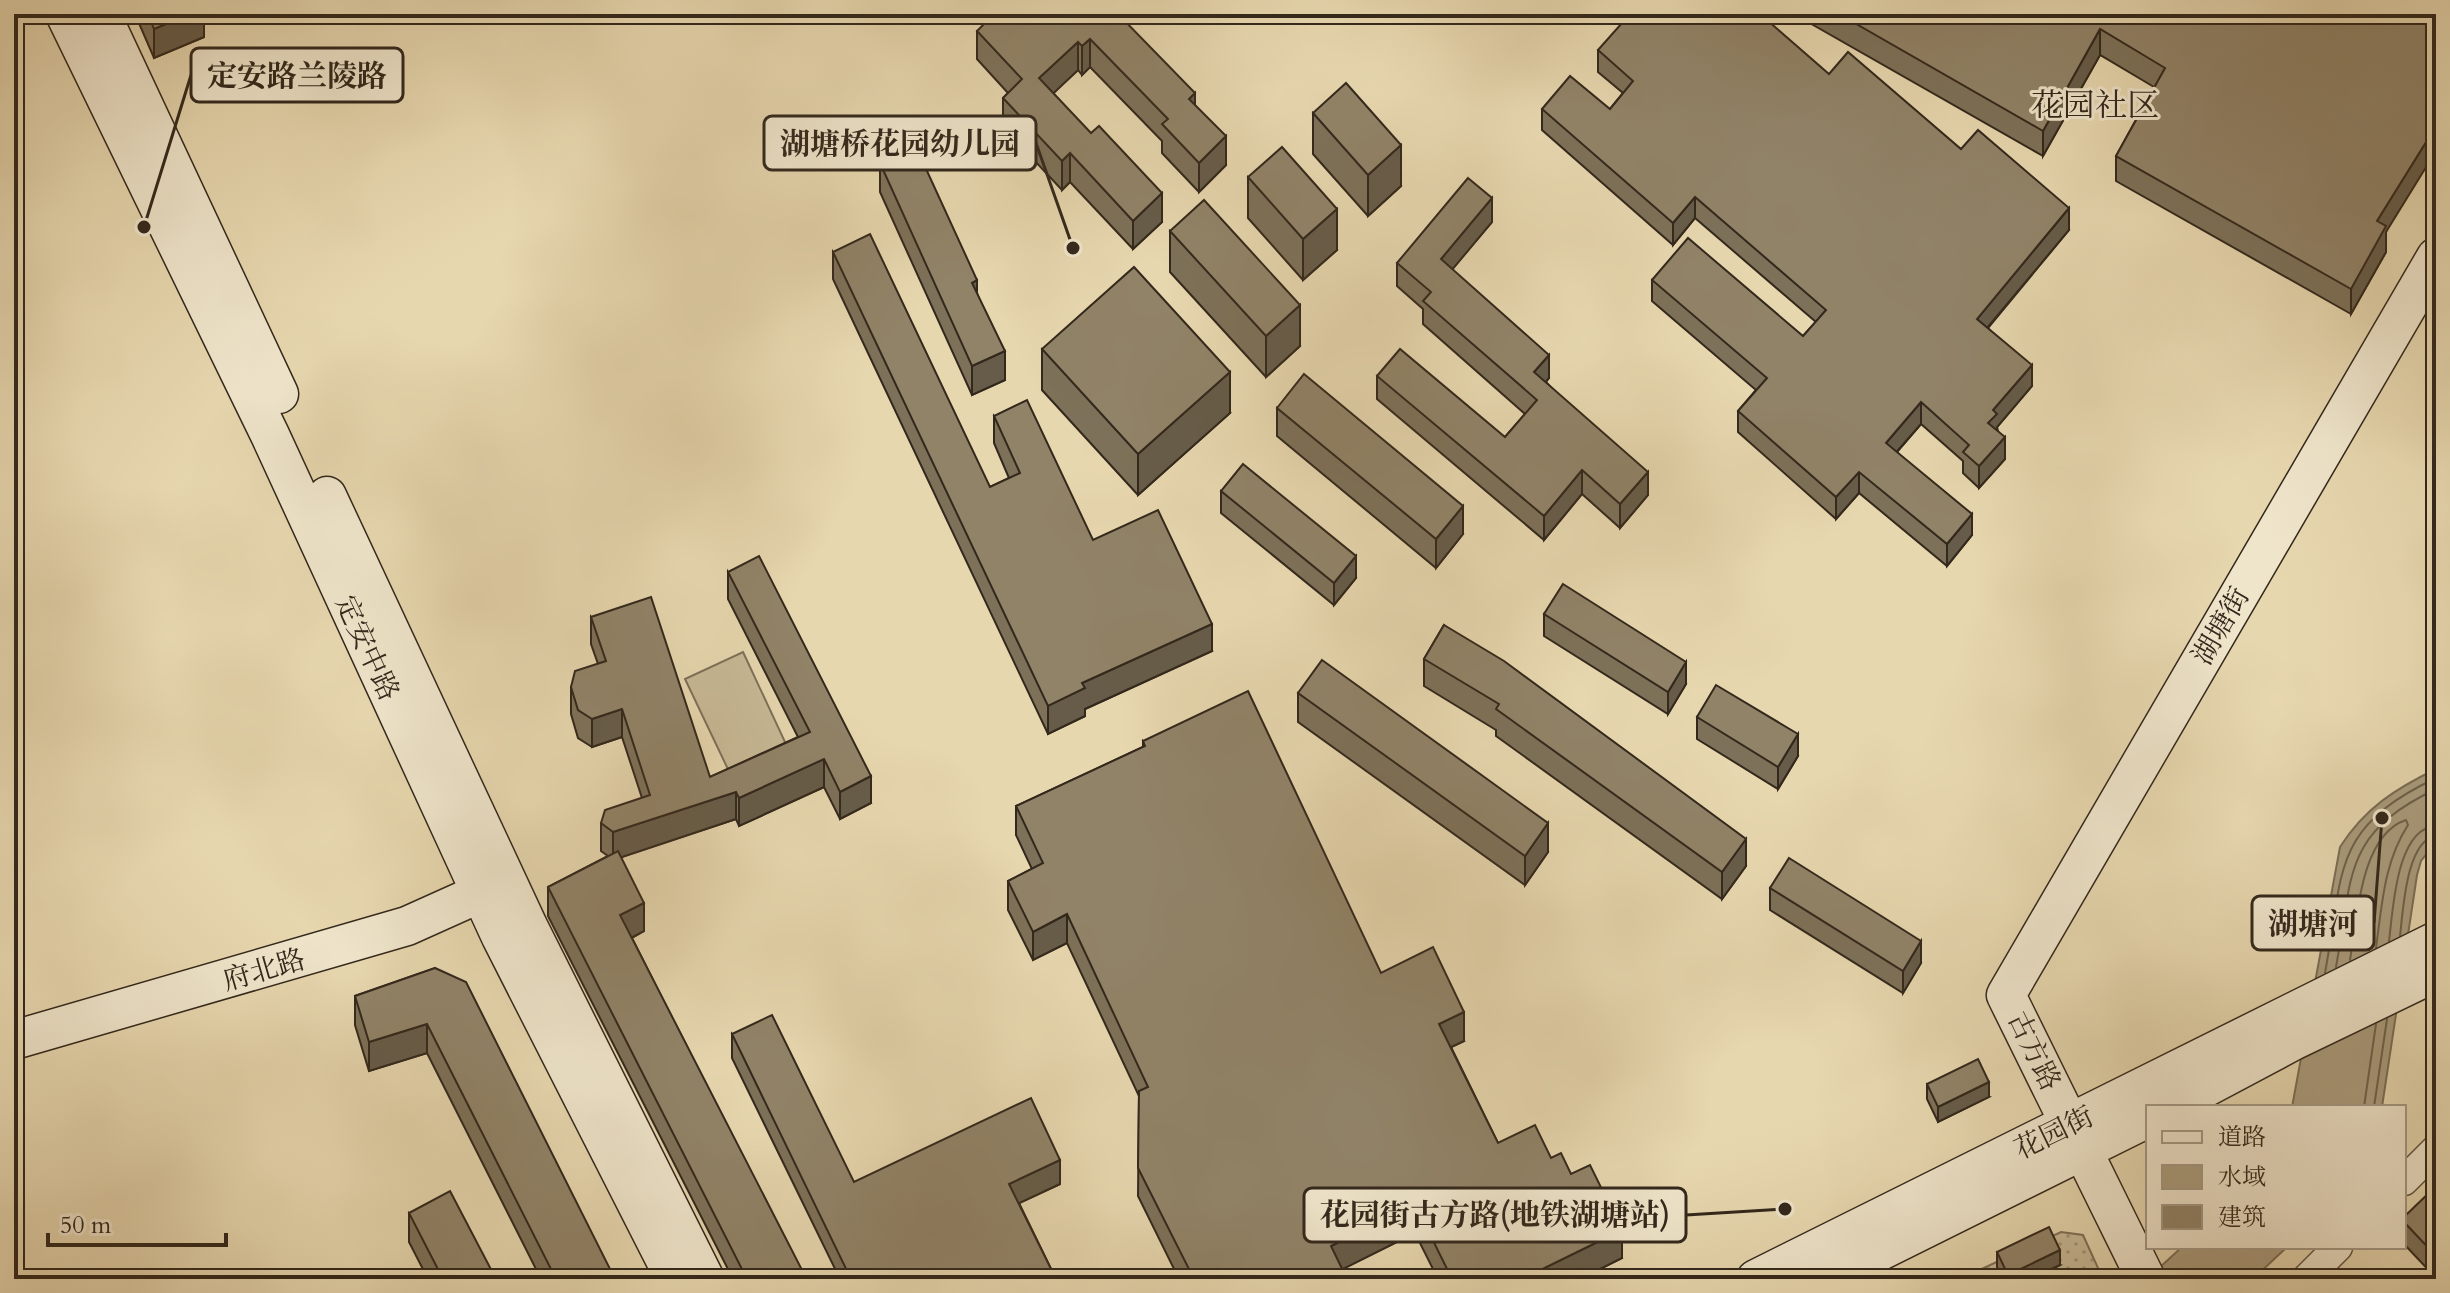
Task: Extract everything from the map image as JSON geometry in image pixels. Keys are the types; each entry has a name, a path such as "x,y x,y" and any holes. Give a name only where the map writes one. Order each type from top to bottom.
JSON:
{"main road":[{"name":"定安中路","path":"65,14 494,886 705,1279"},
{"name":"定安中路","path":"101,14 494,886 675,1279"},
{"name":"湖塘街","path":"2006,995 2436,257"},
{"name":"府北路","path":"14,1040 407,926 494,886"},
{"name":"花园街","path":"1824,1279 2077,1139 2435,952"},
{"name":"古方路","path":"2006,995 2141,1272"},
{"name":"花园街","path":"2172,1105 2295,1025"},
{"name":"花园街","path":"1756,1279 2077,1139 2146,1119"}],"street":[{"path":"2406,1179 2436,1149"},
{"path":"2306,1279 2336,1249"}],"shaded area":[{"path":"743,652 792,757 735,784 685,679"},
{"path":"2061,1232 2083,1235 2103,1279 1960,1279"}],"water":[{"path":"2436,769 2436,842 2421,861 2417,875 2382,1105 2292,1105 2340,847 2371,810 2407,784"},
{"path":"2180,1249 2285,1249 2253,1279 2147,1279"}],"building":[{"path":"148,14 190,14 154,29"},
{"path":"994,14 1106,14 1110,18 1118,14 1195,93 1189,99 1226,136 1199,163 1162,124 1168,119 1090,39 1082,46 1078,42 1039,78 1091,133 1099,126 1162,193 1133,221 1070,153 1062,161 1003,98 1022,79 977,31"},
{"path":"1630,14 1760,14 1829,74 1848,52 1961,149 1978,130 2069,208 1977,319 2032,365 1993,410 1997,414 1988,423 2005,437 1979,466 1963,452 1969,445 1921,402 1886,443 1972,514 1947,544 1859,472 1836,497 1738,411 1767,378 1652,280 1688,238 1803,336 1826,310 1695,197 1673,223 1542,109 1570,76 1610,109 1633,81 1598,50"},
{"path":"1839,14 2436,14 2436,126 2377,221 2386,226 2351,289 2116,156 2165,68 2100,29 2043,131"},
{"path":"1346,83 1401,145 1368,175 1313,113"},
{"path":"916,147 977,280 972,283 1005,351 972,366 880,163"},
{"path":"1282,147 1337,209 1303,239 1248,177"},
{"path":"1468,178 1492,198 1441,259 1549,355 1534,372 1648,472 1620,504 1582,470 1544,516 1377,376 1400,349 1505,437 1537,400 1423,301 1431,292 1397,263"},
{"path":"1204,200 1300,305 1266,336 1170,231"},
{"path":"870,234 990,487 1020,473 994,416 1027,400 1093,540 1158,510 1212,624 1082,683 1085,688 1048,706 833,252"},
{"path":"1134,267 1230,372 1138,454 1042,349"},
{"path":"1304,374 1463,506 1436,539 1277,408"},
{"path":"1243,464 1356,556 1334,583 1221,491"},
{"path":"759,556 871,776 840,792 824,759 739,798 736,792 613,832 601,823 605,810 650,795 622,709 592,719 578,710 571,687 575,671 606,661 591,617 651,597 710,777 810,732 728,572"},
{"path":"1563,584 1686,662 1668,692 1544,614"},
{"path":"1444,625 1504,661 1746,839 1722,872 1496,709 1499,704 1424,659"},
{"path":"1322,660 1548,823 1525,856 1298,693"},
{"path":"1716,685 1798,734 1778,767 1697,717"},
{"path":"1248,691 1381,973 1433,947 1464,1012 1439,1024 1498,1143 1535,1125 1551,1158 1561,1153 1571,1174 1590,1165 1622,1230 1522,1279 1452,1279 1415,1204 1331,1246 1347,1279 1194,1279 1138,1168 1139,1091 1148,1087 1067,914 1033,932 1008,881 1043,863 1016,806 1145,746 1143,741"},
{"path":"618,851 644,903 620,915 803,1272 791,1279 747,1279 548,887"},
{"path":"1789,858 1921,941 1903,971 1770,888"},
{"path":"435,968 466,982 615,1279 556,1279 427,1024 369,1042 355,996"},
{"path":"772,1015 854,1182 1031,1098 1060,1160 1009,1184 1056,1279 851,1279 732,1034"},
{"path":"1978,1059 1989,1082 1938,1107 1927,1084"},
{"path":"2433,1189 2436,1192 2436,1256 2406,1224 2406,1215"},
{"path":"450,1191 496,1279 443,1279 409,1213"},
{"path":"2049,1227 2060,1250 2008,1275 1997,1252"}],"place":[{"name":"定安路兰陵路","path":"144,227"},
{"name":"湖塘桥花园幼儿园","path":"1073,248"},
{"name":"湖塘河","path":"2382,818"},
{"name":"花园街古方路(地铁湖塘站)","path":"1785,1209"}],"district":[{"name":"花园社区","path":"2095,106"}]}
